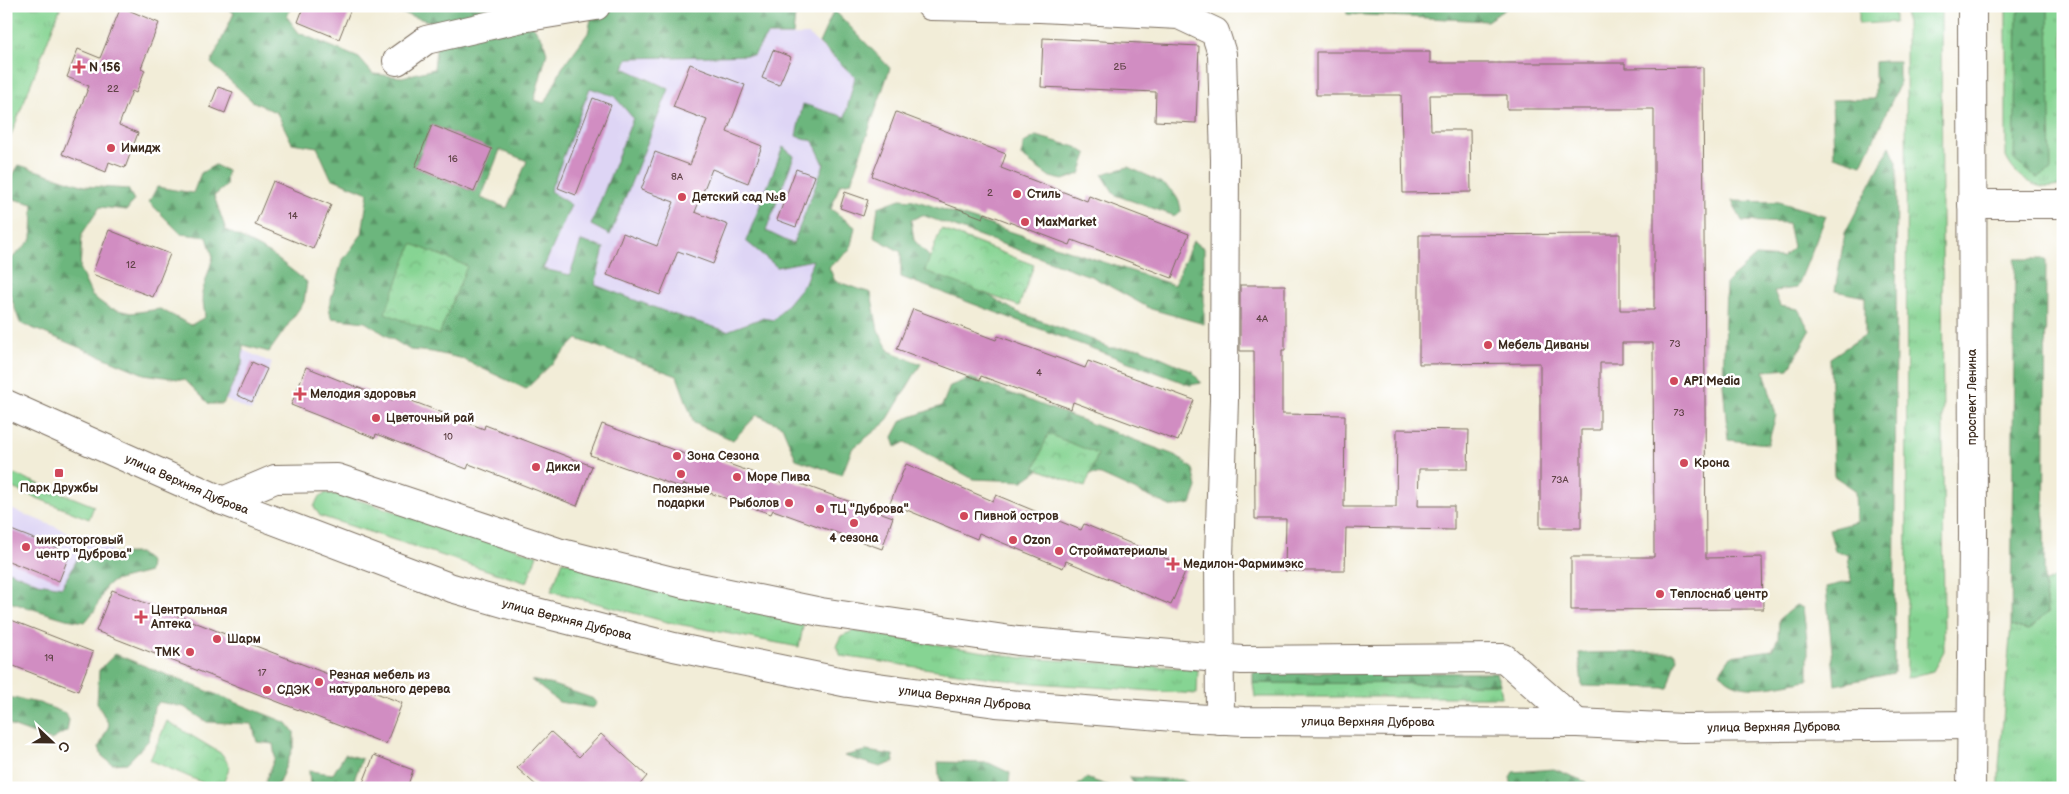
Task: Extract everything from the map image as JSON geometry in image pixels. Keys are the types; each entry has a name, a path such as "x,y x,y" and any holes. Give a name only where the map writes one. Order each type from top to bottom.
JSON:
{"main road":[{"path":"397,61 426,40 522,18 596,6"},
{"path":"932,6 1040,7 1179,15 1214,32 1222,54 1225,248 1224,400 1219,567 1220,720"},
{"name":"проспект Ленина","path":"1970,788 1973,535 1972,6"},
{"path":"1972,204 2063,204"},
{"name":"улица Верхняя Дуброва","path":"6,404 223,501 452,588 674,647 848,683 996,703 1220,720 1577,724 1683,728 1970,725"},
{"path":"223,501 275,479 337,478 558,552 680,583 821,612 1018,641 1220,659 1504,658 1577,724"}],"shaded area":[{"name":"Детский сад №8","path":"809,35 873,93 771,377 496,276 592,38"},
{"path":"236,347 272,363 251,411 214,395"},
{"path":"6,507 113,550 91,606 6,572"}],"green space":[{"path":"6,6 61,6 8,143 6,141"},
{"path":"225,6 291,6 287,17 299,33 359,58 373,74 402,77 434,69 438,29 431,22 378,6 519,6 543,40 547,53 534,100 544,103 562,68 588,33 594,6 796,6 793,35 767,35 754,55 628,58 624,68 669,89 610,235 591,225 633,118 614,96 590,88 550,191 571,205 543,269 570,275 581,241 604,248 595,285 669,313 727,331 762,318 774,320 805,283 813,260 777,267 746,241 783,147 794,156 766,231 793,244 824,164 813,141 796,136 803,104 845,117 855,77 819,43 834,10 890,68 851,182 840,184 831,209 855,227 850,250 829,267 835,281 871,293 878,330 889,351 921,364 886,422 852,449 842,475 796,459 782,426 757,415 733,440 694,423 677,376 577,339 526,389 460,358 432,352 410,350 365,322 331,318 329,306 342,261 362,234 368,193 331,178 317,147 292,143 277,113 252,101 211,63 234,13","holes":["432,125 491,149 474,192 415,167","500,150 527,161 507,208 481,198"]},
{"path":"1346,6 1510,6 1487,21 1347,14"},
{"path":"1859,6 1895,6 1895,22 1859,24"},
{"path":"1906,6 1941,6 1944,651 1933,671 1907,678"},
{"path":"2006,6 2063,6 2063,185 2045,187 2029,182 2016,172 2006,157"},
{"path":"2023,6 2048,6 2051,170 2037,178 2014,160 2017,15"},
{"path":"1899,61 1899,85 1862,165 1834,156 1832,100 1875,99 1875,62"},
{"path":"1036,136 1076,147 1087,154 1080,174 1063,180 1050,177 1021,156 1024,143"},
{"path":"1890,146 1897,162 1894,673 1835,685 1826,587 1851,581 1848,555 1835,551 1829,529 1856,522 1855,490 1834,476 1830,358 1865,335 1865,297 1835,291 1845,233"},
{"path":"19,165 85,186 128,189 134,200 127,210 100,207 82,234 80,270 92,296 109,308 131,313 160,309 191,325 205,317 202,293 213,257 207,237 181,234 149,202 157,187 193,193 201,173 215,165 227,171 226,186 214,196 226,230 271,254 307,282 304,302 269,352 243,345 242,365 223,404 209,404 185,380 144,374 20,323 9,291 6,290 6,259 10,260 32,239 33,204 6,197 6,186"},
{"path":"1128,167 1162,183 1175,195 1180,203 1181,212 1175,216 1115,195 1102,174"},
{"path":"900,199 914,200 1174,285 1193,241 1204,248 1204,324 1151,309 1093,277 922,215 911,220 914,240 937,265 1017,312 1093,340 1109,348 1140,348 1192,371 1201,383 1190,385 901,277 901,252 874,237 878,207"},
{"path":"1732,201 1779,202 1826,216 1797,288 1774,291 1780,306 1798,309 1810,331 1789,369 1764,371 1776,415 1768,444 1728,440 1723,384 1726,283 1756,256 1782,258 1793,247 1788,223 1742,221"},
{"path":"941,229 1034,265 1019,306 925,271"},
{"path":"412,244 467,266 439,335 385,313"},
{"path":"2015,259 2046,259 2044,583 2047,613 2029,630 2011,626"},
{"path":"970,378 1177,456 1193,469 1197,487 1191,504 1172,507 1101,475 1063,471 1046,465 1023,481 973,479 905,442 896,447 893,437 902,420 942,406 950,386"},
{"path":"1048,434 1098,454 1085,487 1035,468"},
{"path":"14,474 94,506 89,519 7,486"},
{"path":"325,493 341,495 537,555 527,583 320,516 314,507 318,498"},
{"path":"139,553 150,562 149,572 114,581 106,586 95,610 85,622 66,619 6,601 6,570 38,583 62,587 80,554"},
{"path":"563,561 804,622 799,647 667,622 551,591"},
{"path":"2063,573 2063,788 1999,788 1999,766 2011,626 2029,630 2047,613 2044,583"},
{"path":"1796,605 1803,608 1808,647 1808,680 1773,686 1748,687 1737,685 1727,680 1720,672 1731,656 1772,650 1778,639 1779,619"},
{"path":"853,631 1022,658 1198,669 1197,694 1020,682 841,656 836,646 841,636"},
{"path":"1674,652 1677,658 1668,688 1582,686 1579,653"},
{"path":"115,654 287,723 294,732 294,745 279,783 271,787 265,782 275,757 273,744 257,742 252,724 207,722 184,707 159,702 154,707 149,740 127,763 112,764 102,756 99,747 109,725 97,703 99,670"},
{"path":"1253,672 1496,673 1500,684 1253,683"},
{"path":"531,680 553,685 594,699 597,703 593,708 559,702"},
{"path":"1253,683 1500,684 1502,697 1255,697"},
{"path":"8,697 39,703 65,713 69,720 67,731 51,740 12,726 6,722"},
{"path":"167,721 222,754 230,767 221,788 215,788 150,760"},
{"path":"866,751 893,755 894,762 880,767 844,756"},
{"path":"345,754 362,759 351,788 310,788 309,771 333,774"},
{"path":"938,762 989,763 1010,773 1009,783 1003,788 940,788"},
{"path":"1554,769 1586,782 1586,788 1512,788 1510,777 1513,772"},
{"path":"1129,777 1182,780 1193,786 1142,788 1135,786"},
{"path":"1086,778 1109,786 1108,788 1075,788"}],"building":[{"path":"304,6 352,6 339,39 298,22"},
{"path":"121,7 159,23 141,68 145,70 136,93 132,91 119,125 138,133 125,168 109,162 106,172 62,154 89,86 67,77 78,49 100,58"},
{"path":"1043,38 1199,46 1196,123 1155,121 1156,92 1041,87"},
{"path":"773,50 791,57 779,85 762,78"},
{"path":"1316,52 1430,52 1430,63 1625,63 1625,68 1703,67 1706,558 1762,557 1763,609 1571,610 1571,557 1654,557 1653,343 1622,343 1622,363 1600,363 1600,430 1581,430 1581,528 1540,528 1540,363 1419,364 1419,235 1620,234 1620,310 1654,310 1654,109 1507,109 1507,95 1430,95 1431,130 1470,130 1471,192 1403,193 1401,95 1316,95"},
{"name":"Детский сад №8","path":"690,64 745,85 727,132 762,146 748,183 712,169 695,212 728,225 713,264 678,251 660,295 607,275 623,233 657,246 674,202 641,190 655,152 690,165 707,120 673,107"},
{"path":"218,87 233,92 225,113 210,107"},
{"path":"593,98 611,105 576,195 558,188"},
{"path":"896,112 1006,154 1001,168 1087,201 1089,196 1189,234 1172,278 1072,240 1070,245 985,213 983,218 872,176"},
{"path":"432,125 492,149 474,192 415,167"},
{"path":"796,169 815,176 796,227 777,220"},
{"path":"273,181 331,205 313,249 255,225"},
{"path":"845,192 868,200 863,216 840,208"},
{"path":"109,230 170,254 153,297 92,274"},
{"path":"1240,285 1285,285 1285,350 1282,350 1282,414 1345,415 1344,507 1396,507 1397,429 1469,430 1468,469 1419,469 1418,506 1454,506 1454,530 1346,528 1345,571 1285,571 1286,519 1255,519 1254,351 1240,351"},
{"path":"913,309 996,340 998,336 1085,368 1088,361 1194,400 1178,441 1073,402 1071,409 981,376 980,380 897,349"},
{"path":"252,362 267,369 252,402 237,395"},
{"path":"306,367 392,401 394,394 484,429 485,425 592,466 577,506 469,464 467,469 376,434 375,438 291,405"},
{"path":"602,424 693,457 695,452 782,483 784,478 893,517 882,549 773,510 771,514 684,484 682,488 590,455"},
{"path":"906,464 993,501 996,495 1081,530 1084,524 1187,567 1171,605 1066,561 1063,568 979,533 977,539 890,503"},
{"path":"6,528 70,553 59,581 6,560"},
{"path":"112,590 402,703 386,744 96,631"},
{"path":"6,618 93,652 78,691 6,663"},
{"path":"551,732 579,757 601,734 647,776 637,788 539,788 517,768"},
{"path":"374,755 413,770 407,788 361,788"}],"place":[{"name":"N 156","path":"79,67"},
{"name":"Имидж","path":"111,148"},
{"name":"Стиль","path":"1017,194"},
{"name":"Детский сад №8","path":"682,197"},
{"name":"MaxMarket","path":"1025,222"},
{"name":"Мебель Диваны","path":"1488,345"},
{"name":"API Media","path":"1674,381"},
{"name":"Мелодия здоровья","path":"300,394"},
{"name":"Цветочный рай","path":"376,418"},
{"name":"Зона Сезона","path":"677,456"},
{"name":"Крона","path":"1684,463"},
{"name":"Дикси","path":"536,467"},
{"name":"Парк Дружбы","path":"59,473"},
{"name":"Полезные подарки","path":"681,474"},
{"name":"Море Пива","path":"737,477"},
{"name":"Рыболов","path":"789,503"},
{"name":"ТЦ \"Дуброва\"","path":"820,509"},
{"name":"Пивной остров","path":"964,516"},
{"name":"4 сезона","path":"854,523"},
{"name":"Ozon","path":"1013,540"},
{"name":"микроторговый центр \"Дуброва\"","path":"26,547"},
{"name":"Стройматериалы","path":"1059,551"},
{"name":"Медилон-Фармимэкс","path":"1173,564"},
{"name":"Теплоснаб центр","path":"1660,594"},
{"name":"Центральная Аптека","path":"141,617"},
{"name":"Шарм","path":"217,639"},
{"name":"ТМК","path":"190,652"},
{"name":"Резная мебель из натурального дерева","path":"319,682"},
{"name":"СДЭК","path":"267,690"}]}
